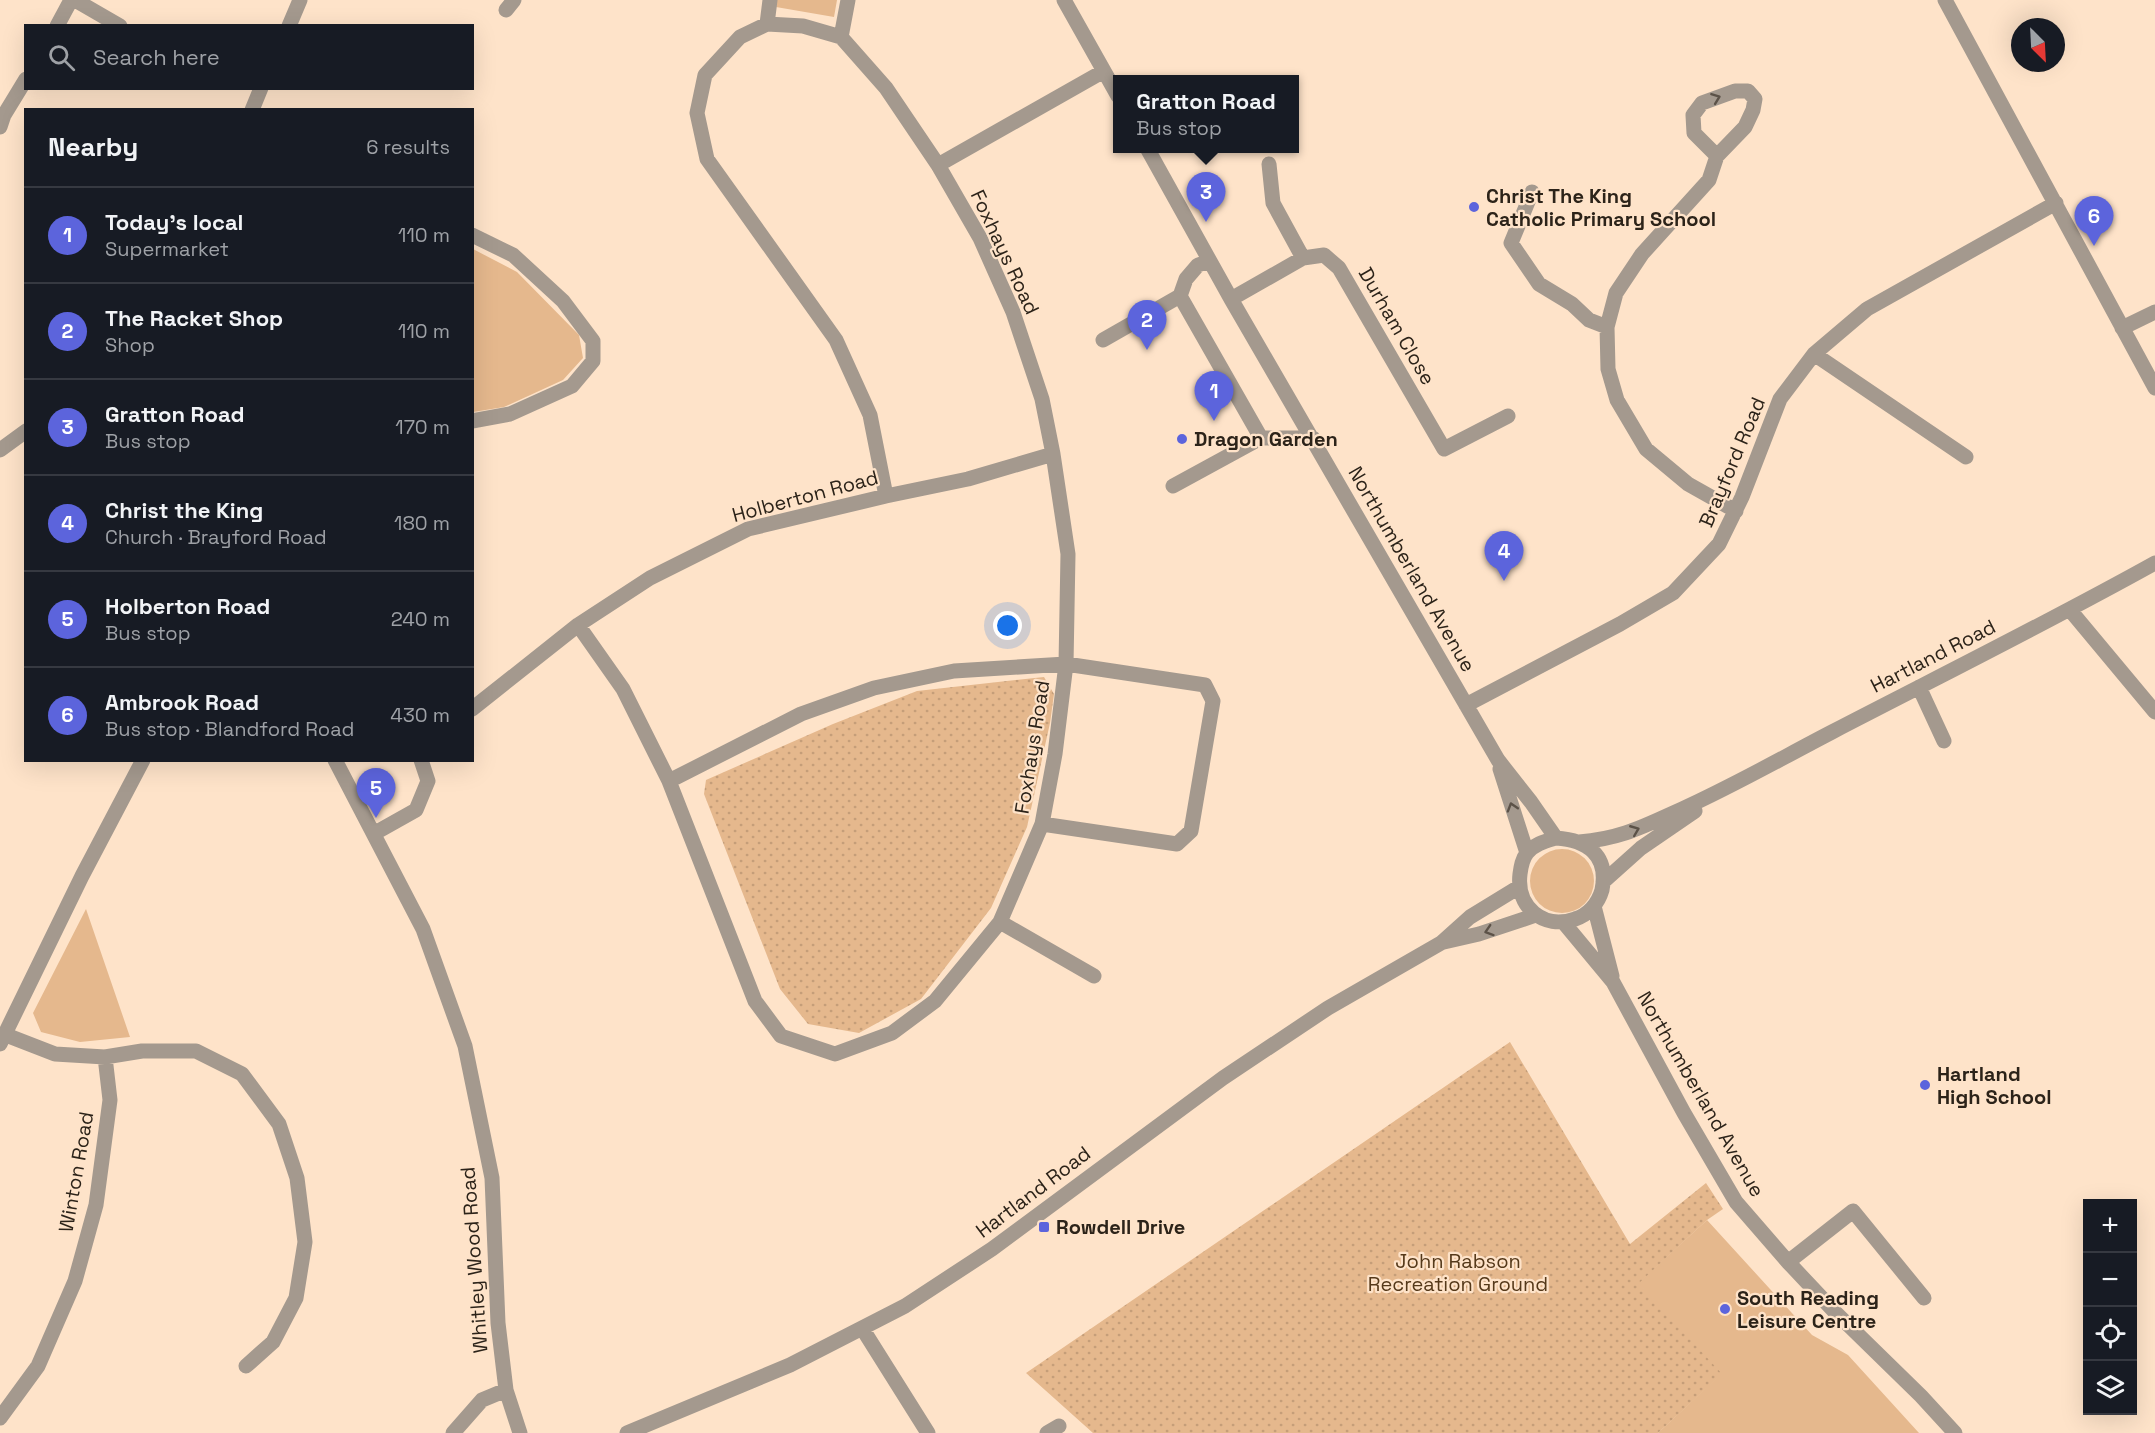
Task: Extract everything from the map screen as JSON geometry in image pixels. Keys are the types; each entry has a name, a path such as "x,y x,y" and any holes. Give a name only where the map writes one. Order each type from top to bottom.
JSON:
{"street":[{"path":"58,24 73,0 116,24"},
{"path":"290,24 300,0"},
{"path":"767,24 770,0"},
{"path":"848,0 840,37 803,26 767,24 740,38 705,75 697,113 707,159 836,340 870,415 886,496"},
{"path":"1064,0 1113,87"},
{"path":"1945,0 2155,388"},
{"name":"Foxhays Road","path":"578,625 623,689 669,781 755,1001 781,1036 835,1054 892,1033 935,1001 1000,922 1042,824 1055,754 1066,664 1068,554 1042,399 1012,312 980,238 939,165 886,88 840,37"},
{"path":"939,165 1104,71"},
{"path":"0,127 4,115 24,82"},
{"path":"253,108 260,90"},
{"path":"1717,156 1694,133 1693,115 1702,103 1735,91 1748,91 1755,99 1753,110 1744,127 1717,156 1709,180 1642,254 1616,293 1607,327 1608,369 1617,400 1646,449 1688,484 1736,511"},
{"name":"Northumberland Avenue","path":"1150,153 1231,299 1498,760 1556,838"},
{"path":"1231,299 1303,258 1273,203 1269,164"},
{"path":"1532,192 1511,243 1539,284 1572,304 1589,320 1607,327"},
{"name":"Brayford Road","path":"1466,705 1673,593 1719,544 1736,511 1780,399 1814,354 1867,309 2056,203"},
{"path":"474,236 513,255 563,301 593,341 593,361 572,386 510,414 474,422"},
{"name":"Durham Close","path":"1303,258 1324,255 1339,268 1444,449 1509,416"},
{"path":"1103,340 1180,296 1186,279 1197,266 1210,261"},
{"path":"1180,296 1261,438"},
{"path":"2122,328 2155,312"},
{"path":"1814,354 1966,457"},
{"path":"0,450 24,432"},
{"path":"1173,486 1261,438 1313,438"},
{"name":"Holberton Road","path":"474,708 578,625 650,578 748,529 968,479 1053,454"},
{"name":"Hartland Road","path":"1579,842 1604,840 1633,832 1730,787 2070,610 2155,562"},
{"path":"2070,610 2155,712"},
{"path":"669,781 801,714 874,688 954,671 1066,664 1204,685 1213,700 1191,831 1177,844 1042,824"},
{"path":"1919,687 1944,741"},
{"name":"Northumberland Avenue","path":"1498,760 1527,853"},
{"path":"143,762 82,876 3,1040 55,1054 105,1057 142,1051 196,1051 242,1074 279,1125 297,1178 305,1242 296,1298 273,1342 246,1366"},
{"name":"Whitley Wood Road","path":"336,762 423,928 465,1046 492,1178 498,1323 506,1390 520,1433"},
{"path":"375,833 416,810 428,781 422,762"},
{"name":"Hartland Road","path":"1603,882 1641,848 1730,787"},
{"path":"1556,838 1579,842 1595,851 1602,867 1601,893 1594,906 1583,916 1564,922 1550,921 1536,915 1524,903 1519,887 1521,865 1527,853 1540,843 1556,838"},
{"name":"Hartland Road","path":"627,1433 790,1365 905,1306 992,1249 1223,1078 1328,1008 1441,943 1470,917 1519,887"},
{"name":"Northumberland Avenue","path":"1594,906 1613,982"},
{"name":"Hartland Road","path":"1441,943 1479,934 1536,915"},
{"path":"1000,922 1094,976"},
{"name":"Northumberland Avenue","path":"1564,922 1613,982 1684,1113 1736,1202 1788,1262 1955,1433"},
{"name":"Winton Road","path":"0,1418 38,1366 75,1281 96,1205 110,1100 105,1057"},
{"path":"1788,1262 1853,1211 1924,1298"},
{"path":"862,1328 928,1433"},
{"path":"453,1433 482,1400 506,1390"}],"green space":[{"path":"777,0 837,0 834,17 776,7"},
{"path":"474,250 517,272 579,335 583,358 563,380 504,407 474,412"},
{"path":"1044,677 1054,694 1050,723 1027,827 991,908 921,999 859,1033 808,1024 780,989 704,794 706,780 833,724 917,691"},
{"path":"1556,849 1568,849 1585,858 1592,869 1594,881 1592,893 1585,904 1568,913 1556,913 1544,908 1535,899 1530,887 1530,875 1535,863 1544,854"},
{"path":"86,909 130,1037 80,1042 41,1032 33,1013"},
{"name":"John Rabson Recreation Ground","path":"1510,1042 1630,1244 1706,1183 1723,1209 1707,1220 1639,1283 1722,1374 1658,1433 1093,1433 1026,1373"},
{"name":"South Reading Leisure Centre","path":"1707,1220 1812,1335 1848,1355 1919,1433 1658,1433 1721,1374 1638,1283"}],"place":[{"name":"Christ The King Catholic Primary School","path":"1474,207"},
{"name":"Gratton Road","path":"1206,222"},
{"name":"Ambrook Road","path":"2094,246"},
{"name":"The Racket Shop","path":"1147,350"},
{"name":"Today's local","path":"1214,421"},
{"name":"Dragon Garden","path":"1182,439"},
{"name":"Christ the King","path":"1504,581"},
{"name":"Holberton Road","path":"376,818"},
{"name":"Hartland High School","path":"1925,1085"},
{"name":"Rowdell Drive","path":"1044,1227"},
{"name":"South Reading Leisure Centre","path":"1725,1309"}]}
